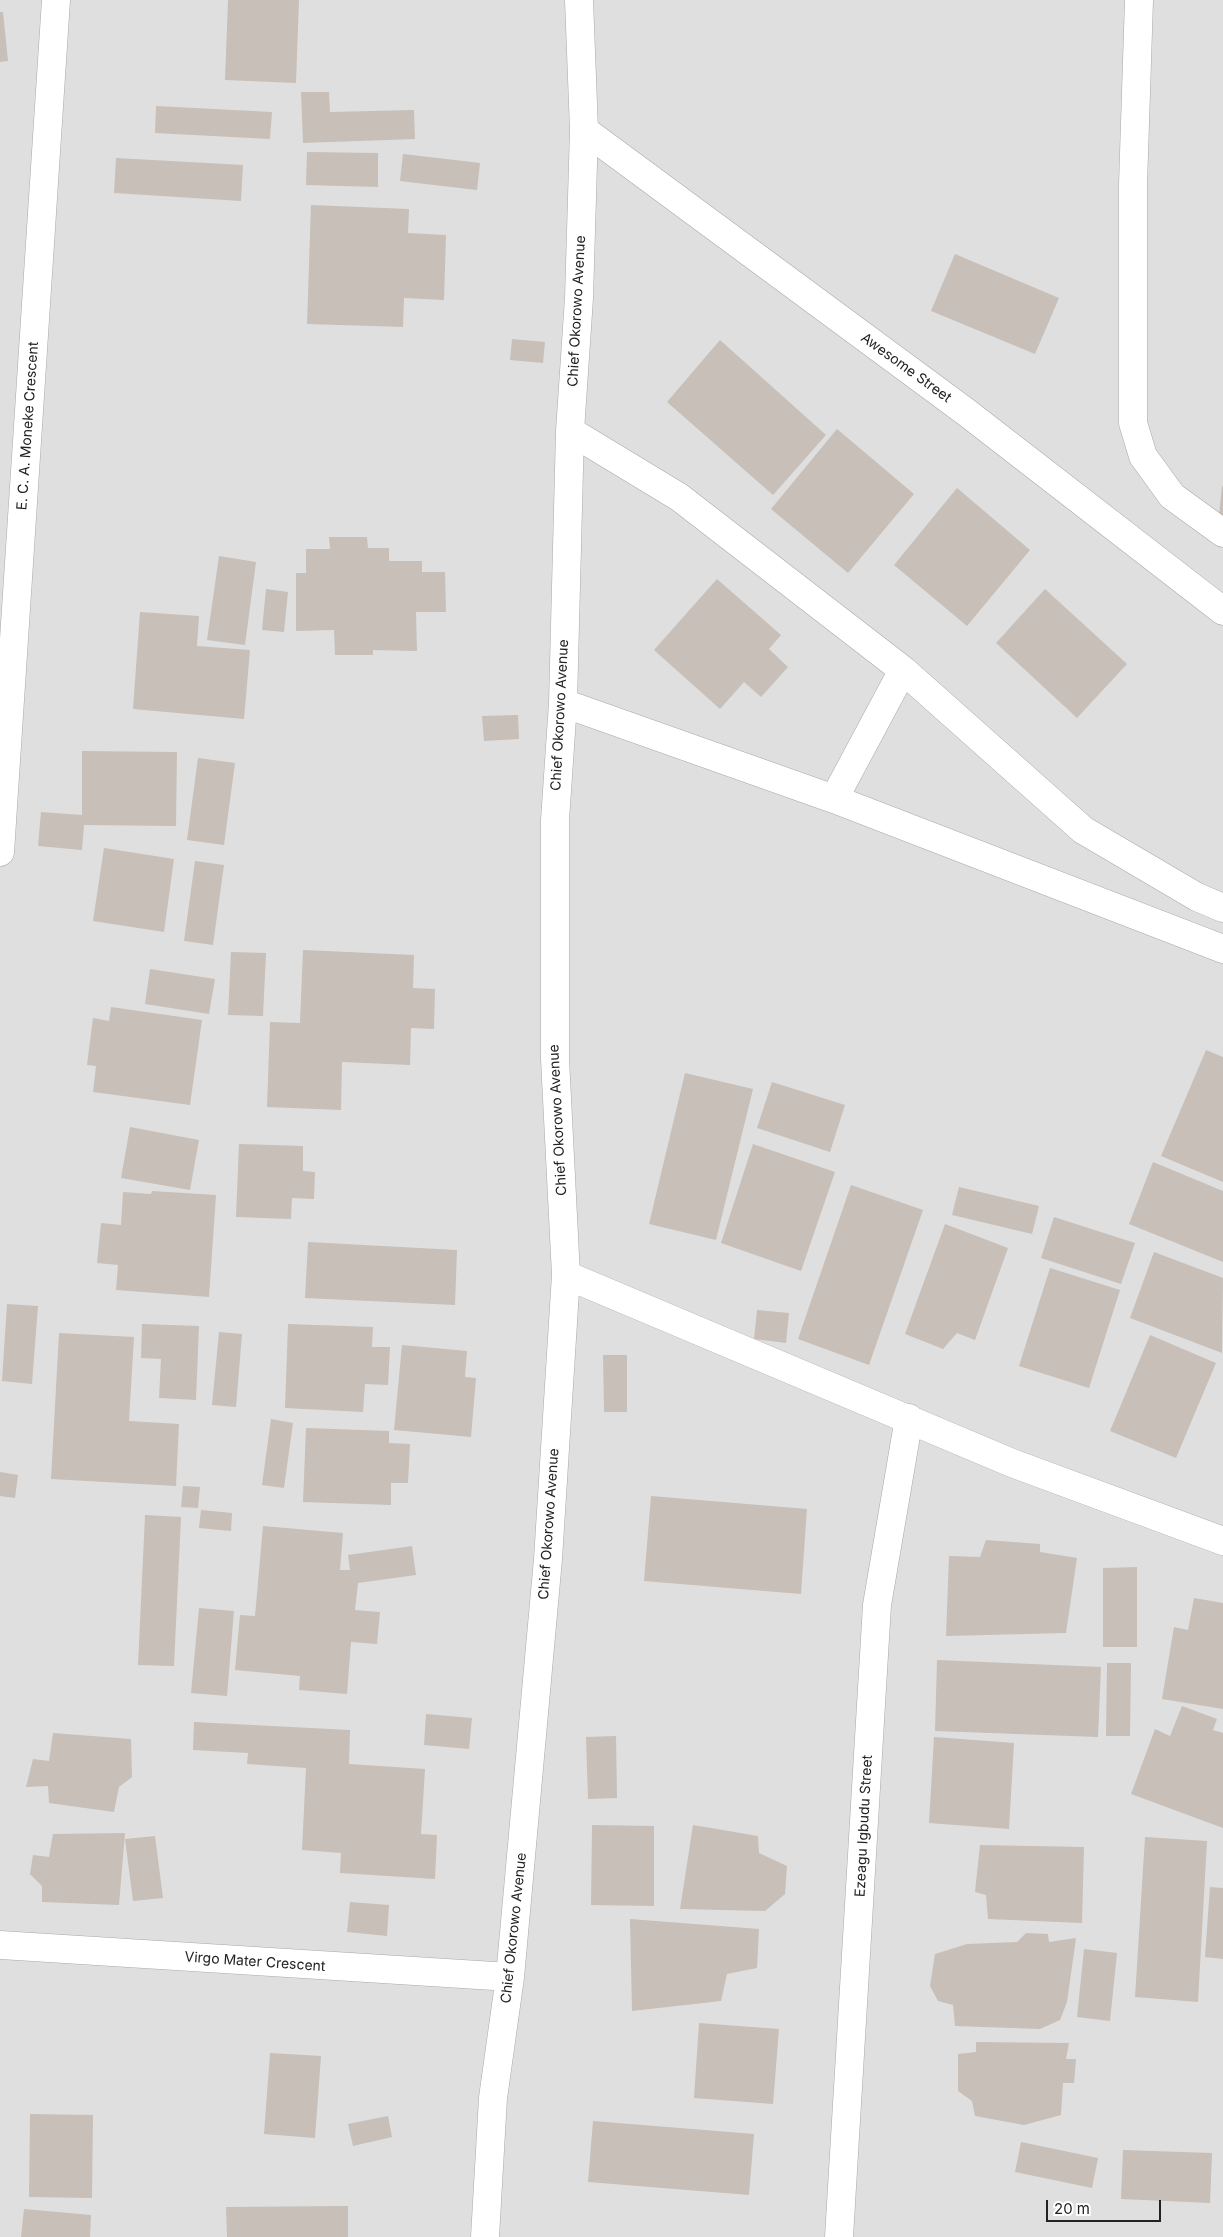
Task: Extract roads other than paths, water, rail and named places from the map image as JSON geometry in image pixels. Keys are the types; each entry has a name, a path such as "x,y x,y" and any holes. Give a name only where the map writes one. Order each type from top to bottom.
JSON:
{"street":[{"name":"E. C. A. Moneke Crescent","path":"0,852 56,0"},
{"name":"Chief Okorowo Avenue","path":"485,2237 493,2098 510,1977 548,1559 566,1275 554,1059 554,820 563,703 570,431 579,298 584,130 579,0"},
{"path":"1139,0 1133,185 1133,423 1143,456 1172,496 1223,533"},
{"name":"Awesome Street","path":"584,130 966,412 1223,612"},
{"path":"570,431 679,497 903,670 1084,830 1197,897 1223,908"},
{"path":"834,799 903,670"},
{"path":"563,703 834,799 1223,949"},
{"path":"566,1275 1012,1463 1223,1541"},
{"name":"Ezeagu Igbudu Street","path":"840,2237 877,1605 909,1418"},
{"name":"Virgo Mater Crescent","path":"0,1945 510,1977"}]}
